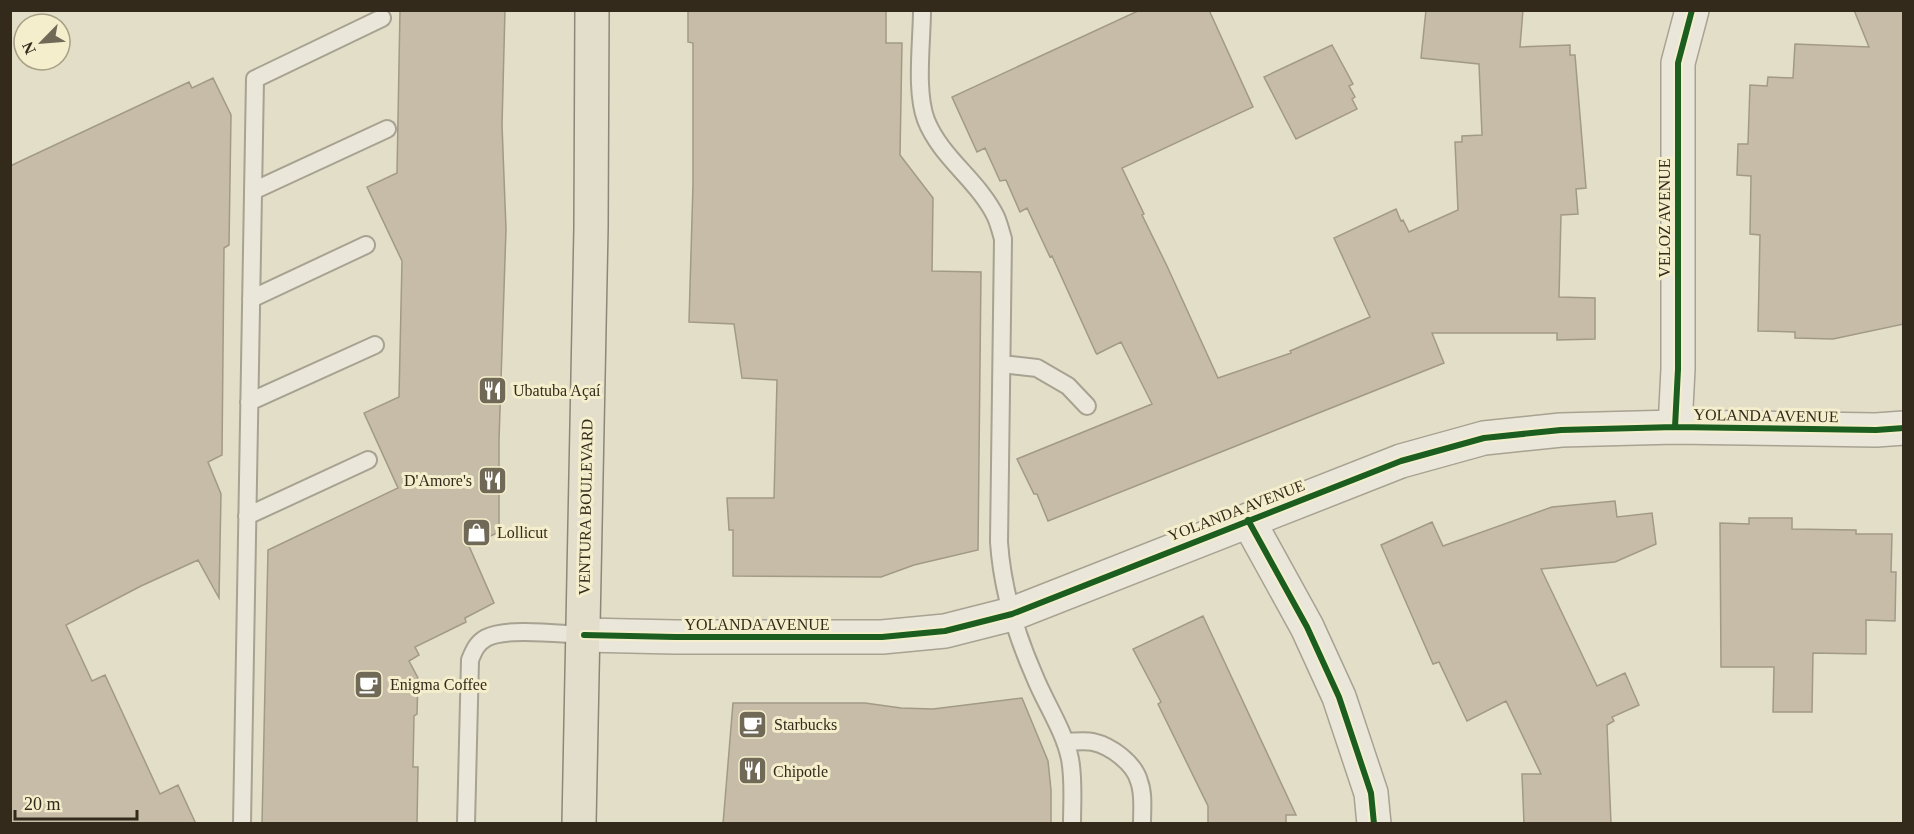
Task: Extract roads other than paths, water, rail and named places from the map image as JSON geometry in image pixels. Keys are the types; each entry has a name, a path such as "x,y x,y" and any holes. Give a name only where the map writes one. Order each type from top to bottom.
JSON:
{"main road":[{"name":"VENTURA BOULEVARD","path":"579,824 591,240 592,10"}],"street":[{"name":"VELOZ AVENUE","path":"1675,428 1678,369 1678,63 1692,10"},
{"name":"YOLANDA AVENUE","path":"584,635 882,637 945,631 1012,614 1401,461 1484,438 1561,430 1675,428 1876,430 1904,428"},
{"path":"1248,520 1307,627 1338,697 1371,793 1374,824"}],"lane":[{"path":"922,10 921,97 926,120 938,142 987,203 996,218 1003,239 999,542 1001,564 1012,614 1033,674 1070,757 1072,824"},
{"path":"242,824 255,79 382,18"},
{"path":"253,191 387,129"},
{"path":"251,299 366,244"},
{"path":"249,402 375,345"},
{"path":"1002,364 1037,368 1068,386 1086,406"},
{"path":"247,516 369,460"},
{"path":"466,824 470,660 475,646 487,637 510,633 584,635"},
{"path":"1065,742 1091,741 1102,745 1132,767 1139,780 1142,796 1142,824"}],"place":[{"name":"Ubatuba Açaí","path":"492,390"},
{"name":"D'Amore's","path":"493,480"},
{"name":"Lollicut","path":"476,532"},
{"name":"Enigma Coffee","path":"369,684"},
{"name":"Starbucks","path":"753,724"},
{"name":"Chipotle","path":"752,771"}]}
